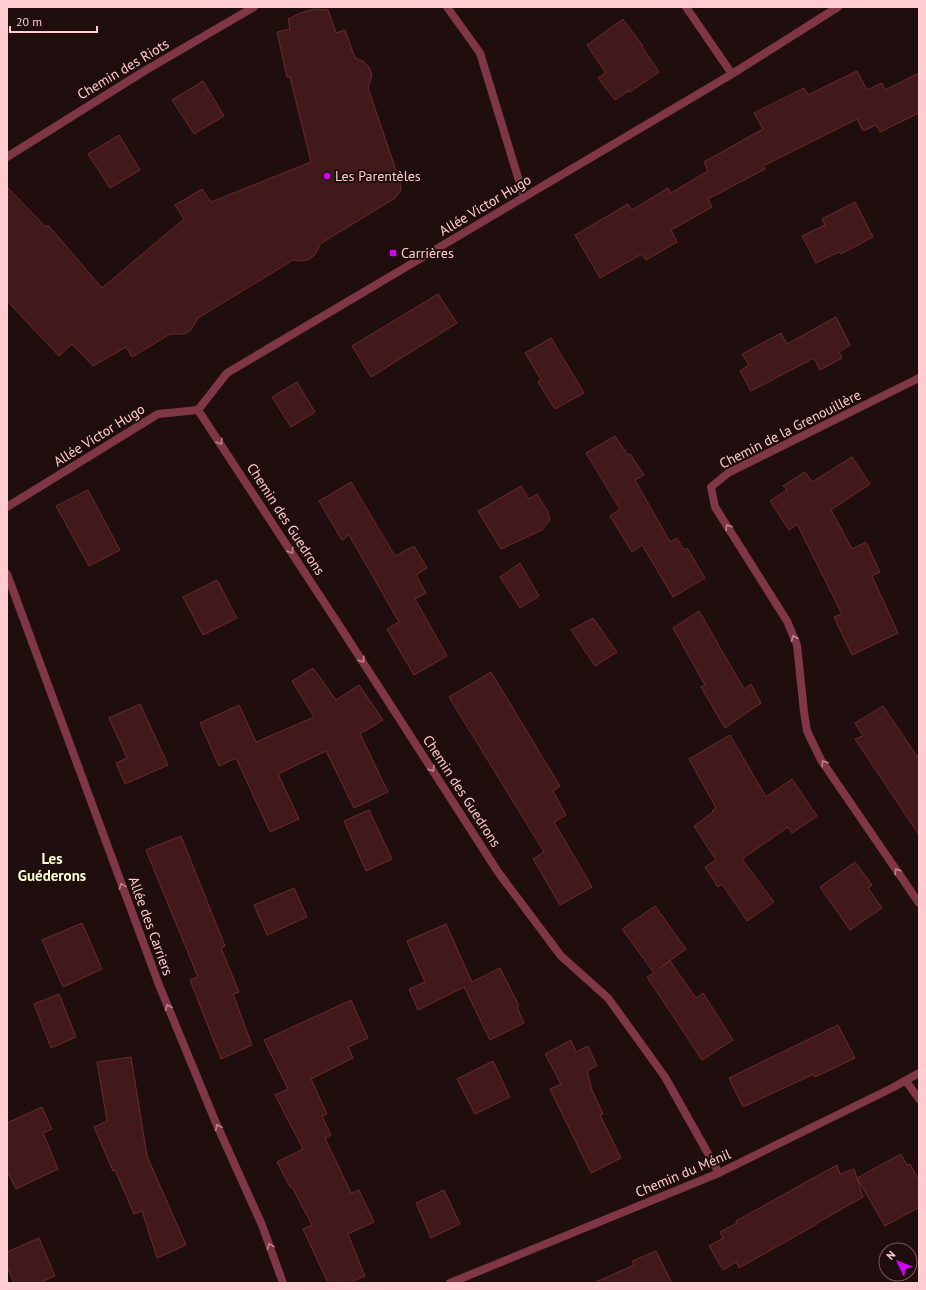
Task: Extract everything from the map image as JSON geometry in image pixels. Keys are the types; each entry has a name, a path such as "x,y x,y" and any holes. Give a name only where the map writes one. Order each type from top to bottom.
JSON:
{"street":[{"name":"Chemin des Riots","path":"7,157 146,70 254,7"},
{"path":"447,7 480,53 524,196"},
{"path":"686,7 732,74"},
{"name":"Allée Victor Hugo","path":"7,507 158,414 198,410 227,374 524,196 732,74 838,7"},
{"name":"Chemin de la Grenouillère","path":"919,378 728,472 711,487 715,506 787,622 797,645 807,731 821,760 919,903"},
{"name":"Chemin des Guedrons","path":"198,410 333,615 498,872 561,956 608,998 664,1077 719,1173"},
{"name":"Allée des Carriers","path":"7,574 159,985 216,1123 262,1225 283,1283"},
{"name":"Chemin du Ménil","path":"450,1283 719,1173 906,1081 919,1073"},
{"path":"906,1081 919,1099"}],"building":[{"name":"Les Parentèles","path":"314,9 328,10 336,33 345,30 355,58 363,61 369,67 372,75 368,88 400,182 401,190 395,198 320,244 316,253 310,259 302,261 293,260 198,318 191,330 184,334 170,334 132,357 126,347 93,366 72,344 59,356 7,301 7,187 46,227 48,225 102,288 184,219 175,205 202,189 211,202 311,162 290,77 287,77 277,32 290,29 288,19 300,13"},
{"path":"623,19 643,46 642,47 659,72 630,92 628,91 615,100 598,78 606,73 587,45"},
{"path":"857,71 867,90 882,83 885,90 919,73 919,113 880,132 876,125 863,131 857,119 763,166 765,169 708,199 712,207 671,230 677,242 646,260 642,254 600,278 575,235 628,204 632,210 668,188 671,193 708,171 704,162 763,129 754,113 804,88 808,95"},
{"path":"203,81 224,116 194,134 172,100"},
{"path":"119,135 140,170 110,188 88,154"},
{"path":"855,202 873,237 841,254 839,252 816,263 802,236 825,225 822,219"},
{"path":"438,294 457,323 371,377 352,346"},
{"path":"836,317 850,345 839,352 842,358 820,370 814,358 751,391 740,371 749,365 742,354 781,333 787,344"},
{"path":"551,338 584,393 555,409 538,382 541,380 525,353"},
{"path":"297,382 315,412 291,427 272,397"},
{"path":"615,436 628,455 630,454 644,475 635,480 670,542 677,538 684,550 687,548 705,578 673,597 642,545 632,552 610,516 620,509 586,453"},
{"path":"852,457 870,484 831,510 852,549 866,542 880,572 872,576 898,633 852,655 834,617 842,614 797,524 789,530 770,501 787,490 783,486 805,472 812,482"},
{"path":"351,482 395,556 414,546 427,568 416,575 426,593 415,599 447,656 414,675 387,629 399,622 349,535 342,540 319,501"},
{"path":"521,486 529,499 537,494 548,512 550,520 542,530 501,549 478,511"},
{"path":"88,490 120,550 89,566 56,506"},
{"path":"520,563 539,596 520,608 500,577"},
{"path":"217,580 237,618 203,635 183,597"},
{"path":"699,611 744,689 751,684 761,703 725,728 701,687 705,685 673,628"},
{"path":"593,618 617,652 595,666 571,630"},
{"path":"313,668 336,700 359,685 383,720 360,734 388,792 354,808 326,751 278,774 299,819 270,832 236,758 219,766 200,723 239,705 256,742 314,717 292,681"},
{"path":"491,672 560,786 553,791 566,815 554,822 592,887 560,905 533,859 544,852 449,697"},
{"path":"140,704 168,765 125,784 116,763 127,758 109,718"},
{"path":"883,706 919,759 919,835 855,739 863,736 855,723"},
{"path":"730,735 766,797 792,779 817,816 792,833 788,827 742,859 774,902 747,921 722,884 718,887 705,867 716,860 694,826 716,808 689,759"},
{"path":"369,810 392,859 366,871 344,821"},
{"path":"181,836 225,946 221,948 239,992 233,994 252,1045 221,1059 190,980 198,977 146,850"},
{"path":"855,862 872,885 868,888 882,908 850,930 820,887"},
{"path":"294,888 307,917 267,935 254,905"},
{"path":"655,906 686,949 660,968 670,961 696,998 703,993 733,1040 702,1060 647,977 654,973 622,929"},
{"path":"82,923 102,969 63,987 42,940"},
{"path":"446,924 472,982 500,968 519,1006 517,1007 524,1023 490,1040 464,987 418,1010 409,989 425,982 407,941"},
{"path":"59,994 76,1037 51,1048 34,1004"},
{"path":"351,1000 368,1038 348,1047 353,1058 311,1079 327,1114 322,1116 331,1135 325,1138 351,1193 359,1190 374,1222 348,1234 365,1276 349,1283 328,1283 303,1229 312,1225 277,1162 303,1149 275,1095 288,1089 264,1040"},
{"path":"838,1025 855,1058 815,1077 814,1074 743,1107 729,1078"},
{"path":"571,1040 576,1052 588,1046 597,1066 587,1071 592,1090 603,1114 600,1115 621,1158 591,1173 550,1089 561,1084 545,1054"},
{"path":"131,1057 147,1156 186,1245 157,1258 142,1211 134,1214 94,1127 107,1121 97,1062"},
{"path":"493,1061 510,1097 475,1114 457,1079"},
{"path":"42,1107 52,1129 43,1133 58,1169 16,1189 7,1171 7,1123"},
{"path":"901,1154 907,1165 910,1164 919,1181 919,1207 885,1226 857,1178"},
{"path":"837,1165 840,1174 854,1169 863,1197 739,1268 736,1262 723,1270 709,1246 723,1238 720,1232 737,1223 736,1221"},
{"path":"444,1190 460,1224 431,1238 416,1203"},
{"path":"39,1238 55,1276 39,1283 14,1283 7,1266 7,1252"},
{"path":"656,1251 672,1283 594,1283 634,1265 632,1261"}],"place":[{"name":"Les Parentèles","path":"327,176"},
{"name":"Carrières","path":"393,253"}],"district":[{"name":"Les Guéderons","path":"52,868"}]}
